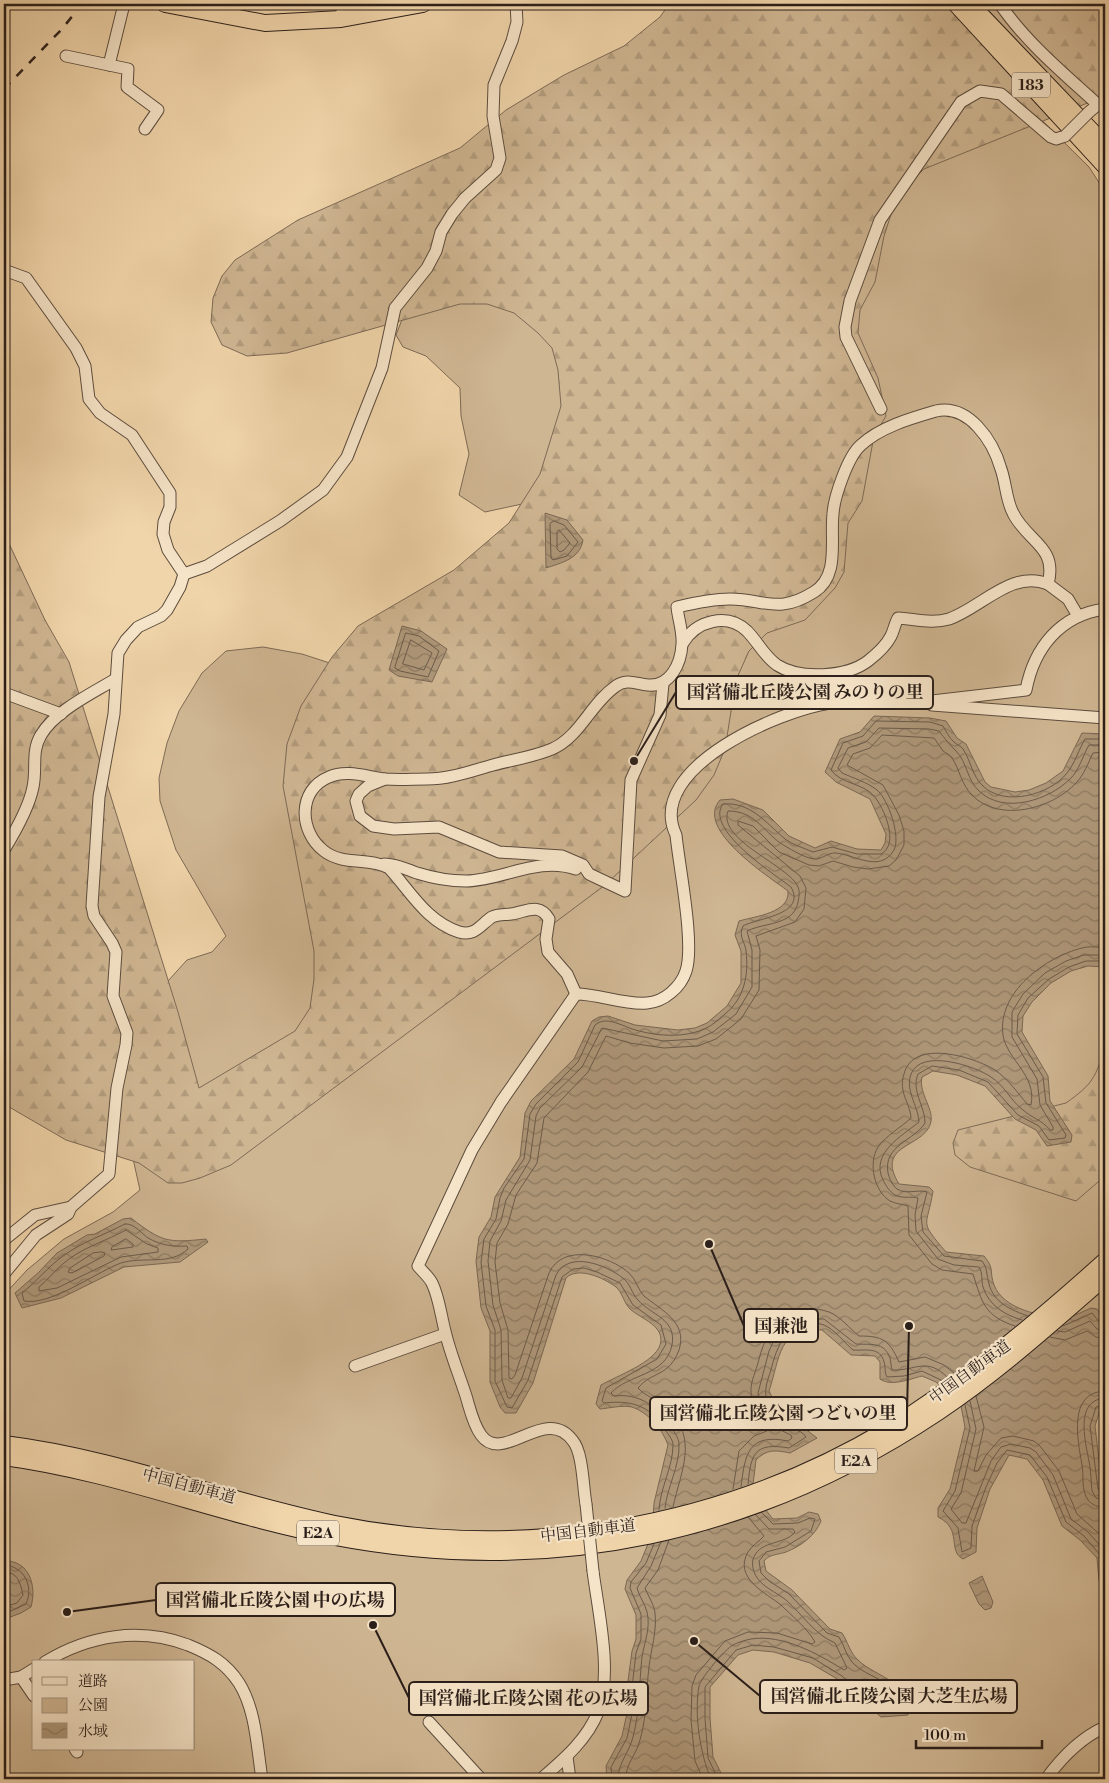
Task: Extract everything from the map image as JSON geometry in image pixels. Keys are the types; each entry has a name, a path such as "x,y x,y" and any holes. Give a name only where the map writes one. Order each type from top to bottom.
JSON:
{"highway":[{"path":"165,4 265,23 392,4"},
{"path":"342,12 423,4"},
{"name":"183","path":"956,4 1105,166"},
{"name":"183","path":"971,4 1105,145"},
{"name":"中国自動車道","path":"4,1457 66,1468 288,1526 378,1544 434,1550 521,1551 560,1549 728,1516 767,1495 853,1463 934,1407 1014,1356 1105,1261"},
{"name":"中国自動車道","path":"1051,1316 1105,1277"},
{"name":"中国自動車道","path":"4,1444 70,1455 288,1513 379,1532 467,1539 515,1539 639,1532"}],"street":[{"path":"109,65 124,4"},
{"path":"184,574 207,566 245,545 316,496 333,479 347,457 382,368 395,308 427,268 436,251 440,232 452,214 465,198 496,170 500,158 494,116 494,85 517,22 516,4"},
{"path":"881,409 846,337 844,327 850,302 883,213 955,109 974,93 987,90 1001,94 1051,137 1056,139 1065,136 1094,107 1095,102 1042,52 1009,17 1000,4"},
{"path":"66,56 128,69 127,87 158,110 145,129"},
{"path":"4,270 26,278 76,348 85,366 90,399 100,413 132,435 170,493 170,507 164,522 163,534 168,550 184,574"},
{"path":"682,643 677,607 728,599 765,605 781,605 809,595 821,586 827,578 832,560 835,502 855,451 864,442 881,432 921,415 945,409 960,412 968,417 982,432 997,457 1013,515 1048,556 1050,570 1048,584"},
{"path":"4,1274 36,1235 68,1214 71,1208 109,1174 117,1088 126,1045 125,1024 113,996 116,952 94,916 91,891 100,788 115,701 114,680 121,646 138,627 168,610 180,587 184,574"},
{"path":"663,684 648,685 627,681 615,686 570,737 558,746 461,775 429,779 385,778 354,774 330,776 322,781 312,792 304,815 310,837 329,854 350,861 399,866 442,879 465,881 486,879 549,864 561,864 625,890 631,780 662,708 663,684 675,670 682,643 691,631 713,621 728,621 749,633 765,655 786,670 799,674 836,672 862,664 887,643 898,618 941,621 956,616 1018,582 1033,580 1048,584 1068,599 1078,616"},
{"path":"576,994 630,1003 647,1003 670,994 682,981 687,965 687,936 676,835 673,828 673,812 679,787 705,757 722,745 768,723 814,706 859,701 925,701 1026,690 1032,666 1044,644 1060,628 1078,616 1105,609"},
{"path":"4,850 34,786 35,746 42,733 70,706 114,680"},
{"path":"4,693 61,714"},
{"path":"925,701 932,706 1105,718"},
{"path":"385,778 368,786 359,794 356,801 360,816 377,828 439,827 499,852 562,856 582,865 589,874"},
{"path":"382,864 389,868 404,884 421,908 459,932 475,931 496,915 514,914 527,909 542,912 549,919 546,939 548,952 567,974 576,994"},
{"path":"541,1779 567,1757 586,1733 598,1712 604,1689 603,1659 586,1504 578,1452 574,1442 563,1432 555,1429 542,1428 509,1443 489,1441 482,1436 471,1413 445,1334 432,1284 418,1266 472,1150 501,1102 576,994"},
{"path":"4,1240 34,1214 71,1208"},
{"path":"355,1366 445,1334"},
{"path":"49,1660 86,1642 116,1635 165,1637 209,1654 226,1666 240,1684 249,1704 262,1779"},
{"path":"4,1680 20,1677 32,1670"},
{"path":"20,1677 32,1693"},
{"path":"429,1722 481,1779"},
{"path":"1046,1779 1086,1736 1105,1728"},
{"path":"567,1757 570,1779"}],"green space":[{"path":"669,4 1105,4 1105,96 924,169 897,196 884,236 875,282 860,310 858,333 878,378 886,416 874,436 862,501 848,523 844,572 835,588 805,620 767,633 749,651 736,680 725,749 714,775 696,800 605,885 231,1165 200,1178 182,1183 168,1183 139,1163 66,1140 4,1104 4,533 45,620 69,662 178,1012 199,1088 295,1031 310,1008 314,979 314,951 283,786 287,744 301,706 332,657 358,626 454,570 509,523 540,474 561,406 558,370 552,348 538,333 514,313 487,304 460,304 287,353 247,356 222,345 211,322 213,298 222,276 235,260 298,220 460,148 506,110 564,75 624,46 660,17"},
{"path":"976,55 1089,167 1105,192 1105,1779 4,1779 4,1295 27,1270 64,1239 113,1212 140,1190 127,1132 158,992 187,960 212,952 226,936 176,850 160,801 159,778 167,743 179,711 202,673 226,651 263,647 302,654 428,695 522,504 485,512 459,495 469,454 461,416 460,388 426,356 403,347 396,335 412,294"},
{"path":"1105,1046 1105,1176 1076,1201 970,1167 955,1155 953,1143 958,1130 1066,1103 1088,1085 1096,1073"}],"water":[{"path":"545,513 567,520 583,540 578,552 574,556 564,562 546,568"},
{"path":"402,626 421,631 447,649 432,682 398,676 389,670"},
{"path":"874,716 930,718 946,721 957,738 966,744 985,782 991,787 1015,792 1029,790 1046,783 1063,771 1082,733 1105,734 1105,967 1088,966 1071,971 1051,983 1032,1002 1023,1016 1022,1032 1048,1076 1050,1101 1072,1135 1071,1142 1047,1146 1036,1130 1015,1119 985,1086 957,1075 933,1071 922,1077 921,1083 931,1114 930,1125 925,1133 902,1148 892,1162 893,1171 899,1184 929,1187 933,1191 927,1218 931,1234 946,1252 984,1256 991,1267 994,1285 1006,1300 1023,1310 1062,1321 1091,1308 1097,1309 1105,1323 1105,1409 1100,1410 1095,1426 1105,1511 1105,1598 1099,1580 1097,1558 1080,1540 1062,1526 1043,1480 1027,1459 1009,1455 990,1489 977,1528 976,1552 963,1559 958,1555 953,1533 946,1522 938,1517 938,1508 950,1489 965,1427 961,1406 936,1382 922,1376 895,1382 880,1379 880,1362 875,1356 851,1355 822,1330 808,1330 797,1333 783,1347 769,1391 783,1420 804,1428 817,1438 790,1453 772,1451 760,1456 756,1460 752,1493 773,1519 797,1518 809,1512 818,1514 821,1521 811,1536 802,1544 766,1559 764,1561 766,1571 792,1590 830,1629 842,1633 858,1660 901,1688 909,1704 908,1715 881,1717 839,1680 810,1663 774,1652 753,1650 738,1655 710,1687 713,1757 724,1779 607,1779 606,1766 622,1736 627,1713 626,1696 632,1651 636,1639 636,1615 625,1589 627,1580 641,1561 652,1534 654,1503 668,1445 663,1433 654,1422 638,1409 624,1406 600,1409 596,1404 601,1385 635,1368 651,1357 657,1351 661,1338 656,1328 630,1309 616,1287 605,1280 584,1273 571,1275 566,1278 533,1383 516,1413 505,1413 500,1407 490,1382 490,1331 481,1308 476,1261 479,1237 491,1217 495,1197 520,1157 525,1113 531,1101 574,1059 592,1021 599,1017 608,1016 635,1025 678,1030 695,1028 707,1023 727,1006 741,983 741,951 735,935 739,921 778,909 784,904 788,891 765,875 725,838 717,824 715,812 720,800 733,799 763,810 789,836 815,848 831,841 857,849 881,850 885,843 886,834 870,799 836,782 825,772 840,739 860,732"},
{"path":"131,1218 150,1232 165,1239 182,1241 206,1239 208,1242 180,1262 124,1267 61,1298 22,1308 15,1293 57,1253 87,1235 95,1234 123,1219"},
{"path":"4,1561 13,1562 25,1569 29,1575 33,1590 31,1607 5,1619"},
{"path":"982,1576 993,1602 991,1608 985,1610 979,1604 969,1583"}],"railway":[{"path":"4,89 62,29 82,4"}],"place":[{"name":"国営備北丘陵公園 みのりの里","path":"634,761"},
{"name":"国兼池","path":"709,1244"},
{"name":"国営備北丘陵公園 つどいの里","path":"909,1326"},
{"name":"国営備北丘陵公園 中の広場","path":"67,1612"},
{"name":"国営備北丘陵公園 花の広場","path":"373,1625"},
{"name":"国営備北丘陵公園 大芝生広場","path":"694,1641"}]}
